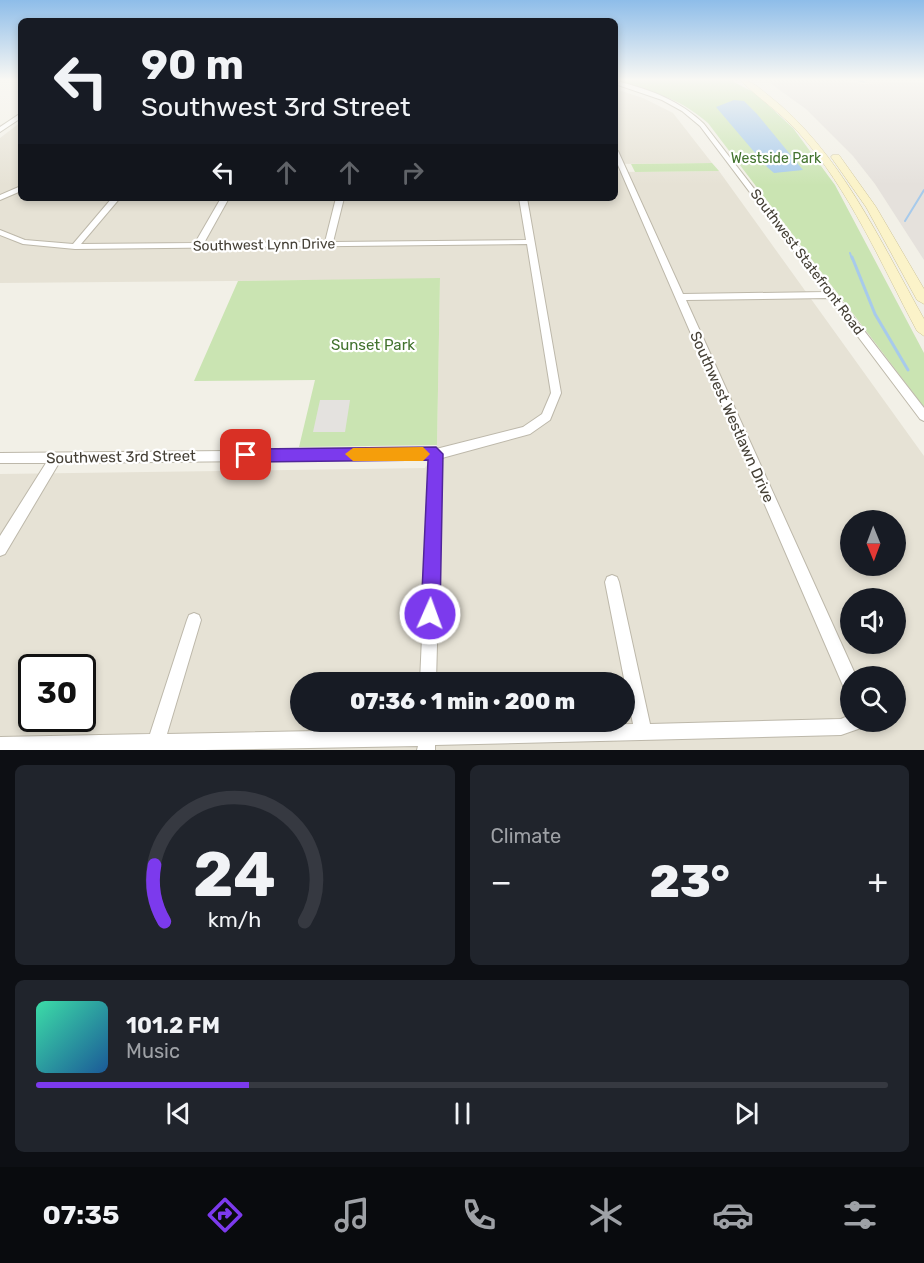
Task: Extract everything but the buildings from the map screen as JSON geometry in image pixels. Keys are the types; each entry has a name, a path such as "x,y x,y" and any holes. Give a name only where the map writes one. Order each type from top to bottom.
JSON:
{"main road":[{"path":"786,115 835,172 924,331"},
{"path":"798,115 846,170 924,300"}],"street":[{"name":"Southwest Statefront Road","path":"690,115 696,119 924,416"},
{"path":"0,130 18,117"},
{"name":"Southwest Westlawn Drive","path":"618,158 843,666"},
{"path":"0,198 18,189"},
{"path":"75,247 113,201"},
{"path":"198,246 223,201"},
{"path":"328,244 339,201"},
{"path":"523,201 530,242"},
{"name":"Southwest Lynn Drive","path":"0,232 23,242 75,247 530,242"},
{"name":"Southwest 3rd Street","path":"0,458 436,454 526,431 537,425 550,410 556,393 530,242"},
{"path":"679,297 832,295"},
{"path":"428,672 436,454"},
{"path":"0,549 55,458"},
{"path":"612,582 643,734"},
{"path":"156,742 194,620"},
{"path":"0,746 427,736 643,734 840,727"}],"shaded area":[{"path":"618,115 675,115 712,163 618,164"},
{"path":"812,115 924,115 924,260 875,184 853,156"},
{"path":"18,124 18,201 618,201 618,169 619,172 719,171 924,456 924,750 0,750 0,474 425,468 437,445 440,279 0,283 0,138"},
{"path":"320,400 350,400 345,432 313,432"}],"green space":[{"name":"Westside Park","path":"698,115 779,115 793,128 835,185 924,353 924,407 708,123"},
{"name":"Westside Park","path":"712,163 719,171 635,172 631,164"},
{"name":"Sunset Park","path":"440,278 437,445 299,447 315,380 194,381 238,281"}],"water":[{"path":"723,115 758,115 803,170 774,173"}],"waterway":[{"path":"905,221 924,190"},
{"path":"850,253 852,259"},
{"path":"852,257 875,314 908,370"}],"slow traffic":[{"path":"353,454 423,454"}],"route":[{"path":"246,455 436,454 430,614"}]}
